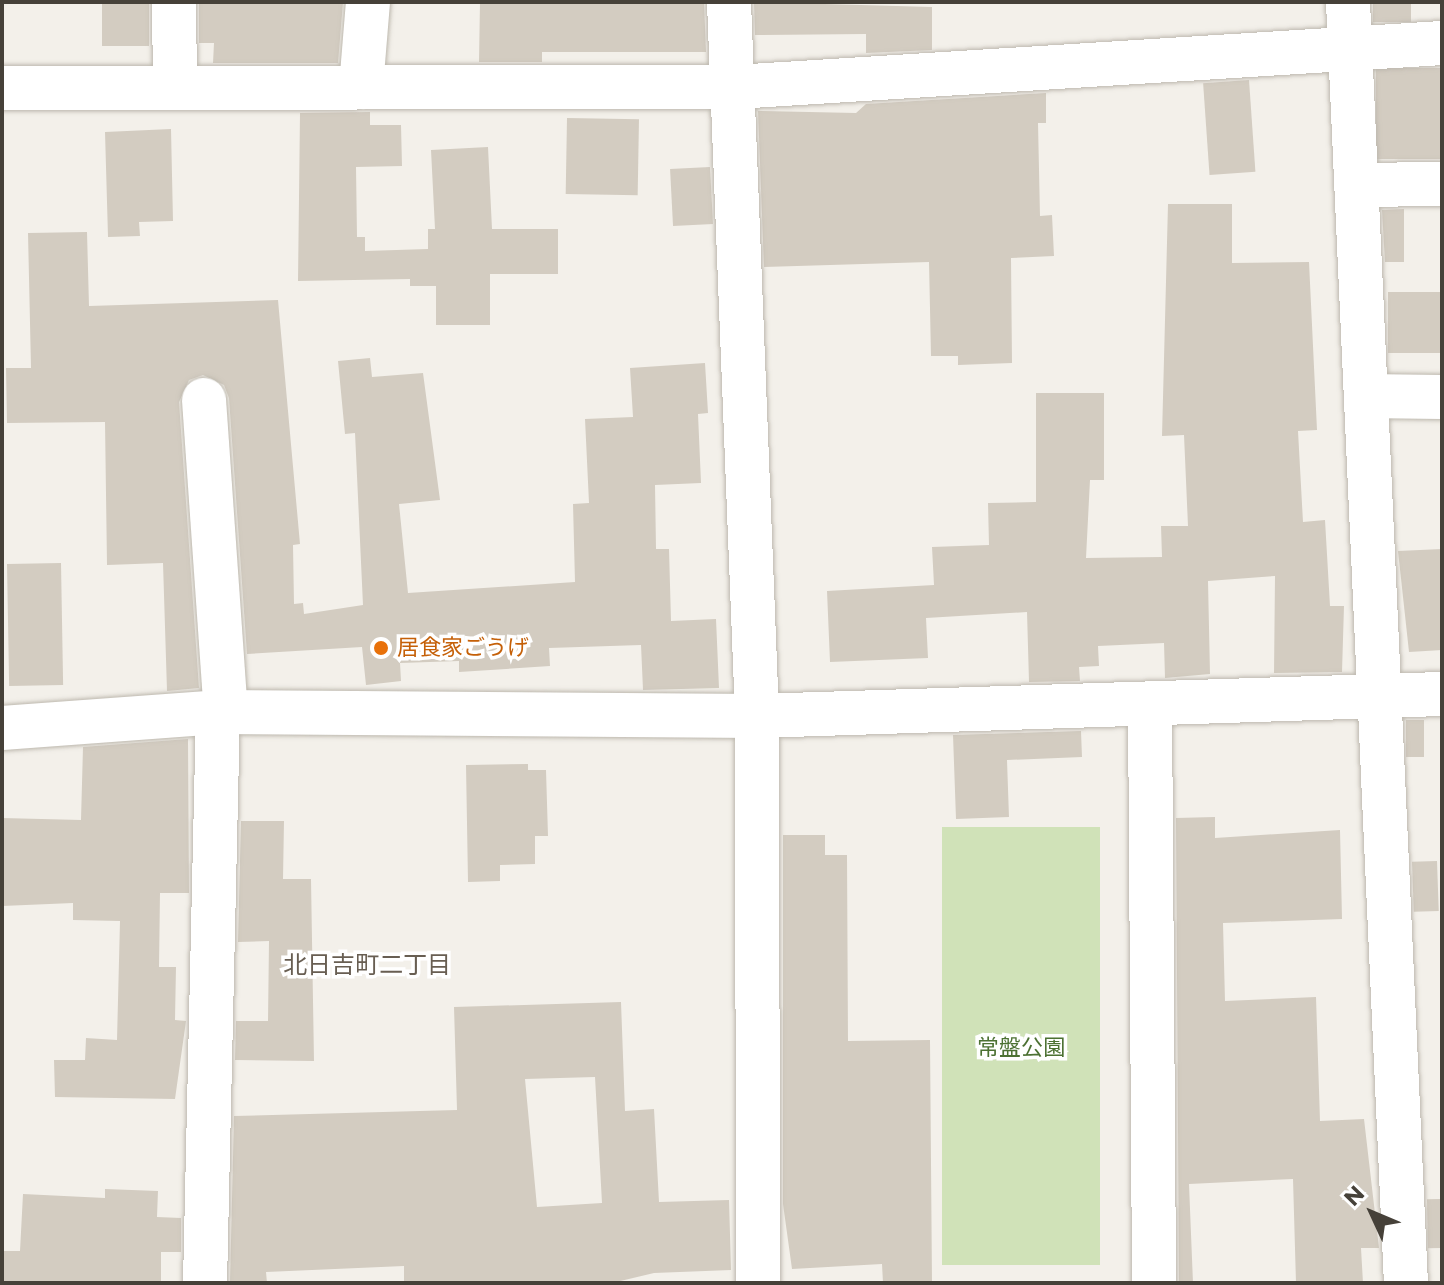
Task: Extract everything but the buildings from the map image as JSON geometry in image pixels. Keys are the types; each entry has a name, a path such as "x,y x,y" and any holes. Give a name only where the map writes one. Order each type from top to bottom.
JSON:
{"street":[{"path":"174,2 175,88"},
{"path":"361,87 368,2"},
{"path":"729,2 735,87 757,716 758,1283"},
{"path":"1348,2 1385,696 1406,1283"},
{"path":"2,88 735,87 1442,43"},
{"path":"1357,185 1442,184"},
{"path":"1368,396 1442,397"},
{"path":"204,400 222,712 205,1283"},
{"path":"2,728 222,712 757,716 1442,694"},
{"path":"1150,704 1154,1283"}],"green space":[{"name":"常盤公園","path":"942,827 1100,827 1100,1265 942,1265"}],"place":[{"name":"居食家ごうげ","path":"381,648"}],"district":[{"name":"北日吉町二丁目","path":"367,965"}]}
